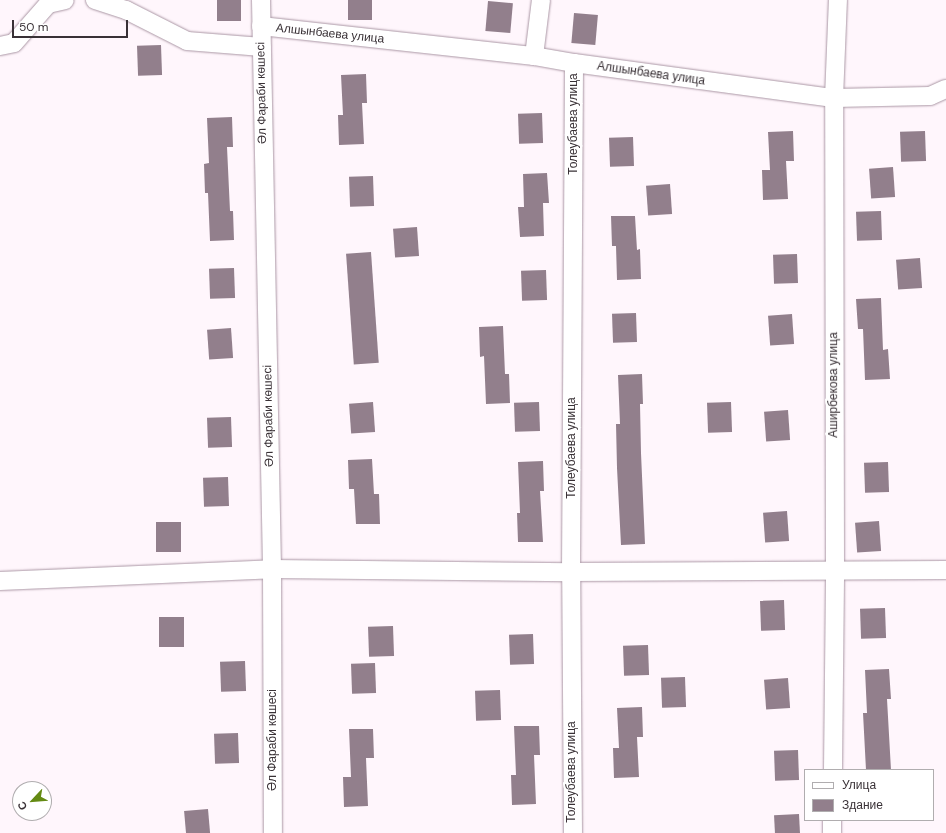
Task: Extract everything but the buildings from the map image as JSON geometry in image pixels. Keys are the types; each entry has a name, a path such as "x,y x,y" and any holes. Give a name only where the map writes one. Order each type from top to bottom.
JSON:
{"street":[{"path":"0,46 14,44 48,4 65,0"},
{"path":"95,0 126,10 187,41 262,46"},
{"name":"Әл Фараби көшесі","path":"261,0 272,569 273,833"},
{"path":"534,56 541,0"},
{"name":"Аширбекова улица","path":"833,769 835,571 834,98 838,0"},
{"name":"Алшынбаева улица","path":"261,26 534,56 574,63 834,98 930,96 946,89"},
{"name":"Толеубаева улица","path":"573,833 571,572 574,63"},
{"path":"0,581 272,569 571,572 946,570"},
{"path":"832,821 832,833"}]}
